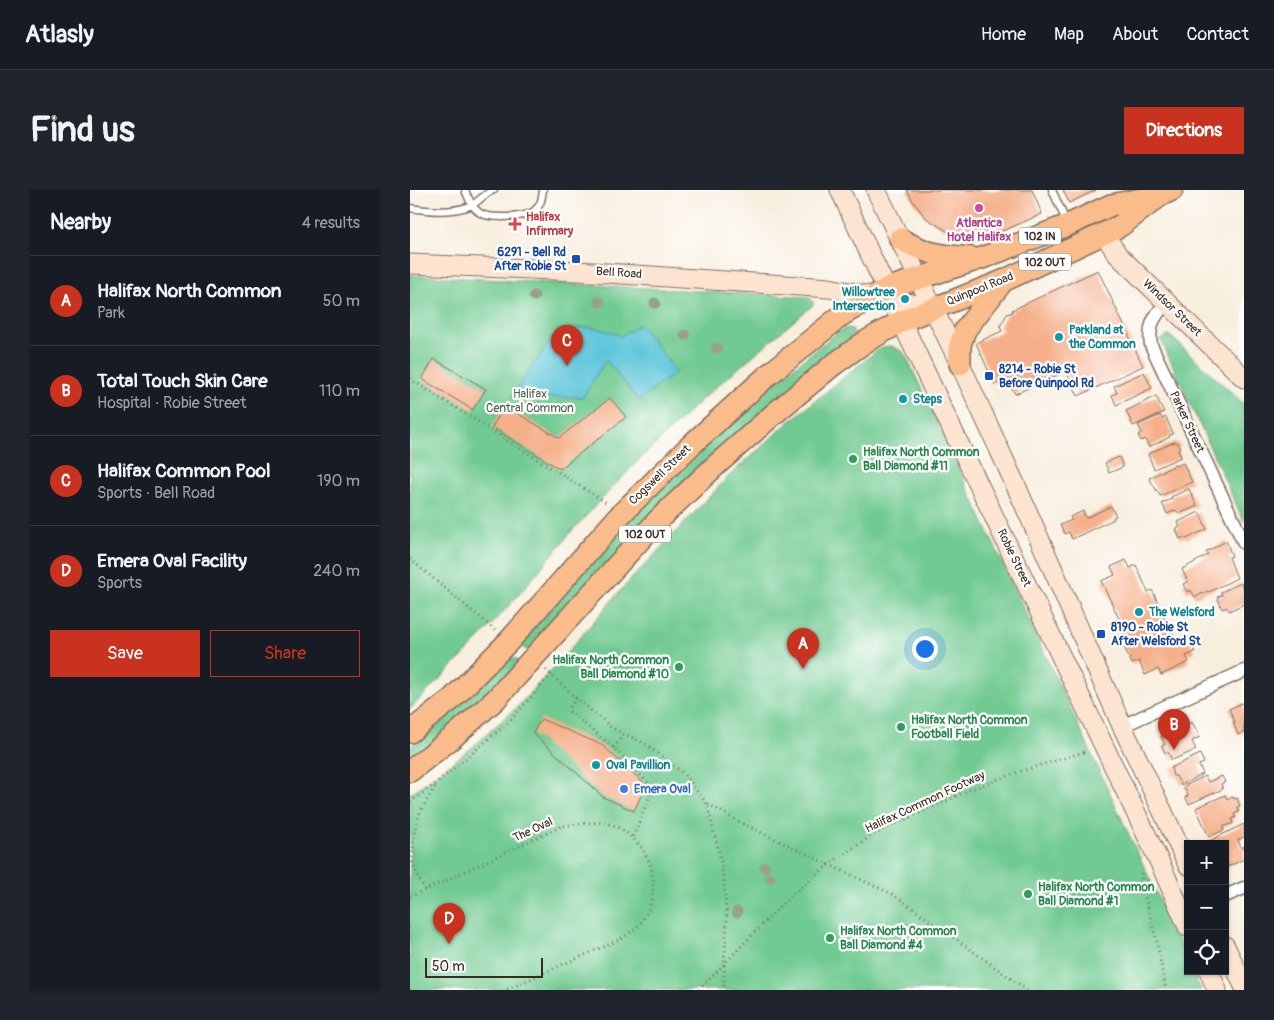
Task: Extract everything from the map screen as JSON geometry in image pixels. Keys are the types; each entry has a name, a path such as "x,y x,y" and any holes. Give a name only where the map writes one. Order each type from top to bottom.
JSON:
{"main road":[{"name":"Robie Street","path":"840,190 883,291 902,321 1184,914"},
{"path":"876,190 960,364 1122,726 1184,857"},
{"name":"Quinpool Road","path":"919,278 982,258 1068,225 1111,205 1167,193"},
{"name":"Quinpool Road","path":"902,321 1003,281 1104,234 1120,226 1167,193"},
{"name":"Windsor Street","path":"1104,234 1118,254 1244,378"},
{"path":"900,239 918,250 938,255 982,258"},
{"name":"Bell Road","path":"410,264 577,270 883,291 933,308"},
{"name":"Cogswell Street","path":"410,732 452,698 510,640 615,520 690,446 767,376 842,315 883,291 919,278"},
{"path":"960,364 960,345 965,330 1003,281"},
{"name":"102 OUT","path":"410,772 495,700 658,520 715,466 833,365 865,342 902,321"},
{"path":"1229,954 1244,986"},
{"path":"1211,975 1218,990"}],"street":[{"name":"Parker Street","path":"1166,302 1154,317 1149,331 1152,345 1244,543"},
{"path":"1122,726 1244,671"},
{"path":"1229,894 1244,888"}],"lane":[{"path":"465,190 472,206 480,213 491,217 526,215 536,211 542,200 543,190"},
{"path":"410,208 436,212 472,206 480,197 494,190"},
{"path":"1052,190 1068,225"}],"path":[{"path":"410,379 607,503"},
{"path":"410,559 492,629"},
{"path":"410,802 438,782 510,721 551,674 612,728 644,743 682,773 707,804 745,825 894,895 1027,990"},
{"path":"576,698 570,707 570,712 614,748 653,788 633,837"},
{"path":"614,748 624,733"},
{"name":"Halifax Common Footway","path":"700,990 788,898 828,865 874,834 968,790 1015,773 1087,751"},
{"path":"425,890 418,878 412,860 414,834 420,812 438,782"},
{"path":"707,804 720,856 724,883 727,922 724,990"},
{"name":"The Oval","path":"410,897 562,826 584,823 613,825 633,837 646,853 653,870 654,886 645,916 636,929 621,939 505,990"},
{"path":"1142,873 1142,886 1156,938 1166,990"}],"green space":[{"name":"Halifax Central Common","path":"410,275 809,297 814,304 703,398 630,469 572,531 471,648 410,709"},
{"path":"848,328 853,329 853,335 783,394 530,649 524,649 521,646 521,641 601,550 684,462 779,379 838,332"},
{"path":"1169,335 1244,404 1244,522 1161,340"},
{"path":"891,346 902,351 907,358 1184,952 1184,975 1194,975 1201,990 410,990 410,794 470,749 516,708 620,591 731,474 789,422 883,347"},
{"path":"509,656 517,660 518,665 410,764 410,747 437,726 479,688"}],"water":[{"path":"640,324 676,372 639,401 606,360 583,397 511,398 557,330 590,328 605,330 621,336"}],"building":[{"name":"Atlantica Hotel Halifax","path":"907,190 1032,190 1042,214 998,233 980,237 964,236 950,233 926,218 914,203"},
{"path":"1063,190 1096,190 1069,203"},
{"name":"Parkland at the Common","path":"1098,270 1143,366 1078,396 1066,371 1015,394 1010,385 1003,388 1000,382 995,385 976,343 1002,331 1000,326 1007,314 1013,312 1012,310"},
{"path":"434,359 486,389 473,410 422,379"},
{"path":"1144,372 1152,388 1116,405 1112,395 1117,393 1114,386"},
{"path":"1156,396 1164,412 1133,426 1126,411"},
{"path":"610,398 626,417 560,469 492,427 505,406 559,438"},
{"path":"1160,415 1162,419 1166,417 1173,434 1149,447 1145,439 1141,441 1138,435 1142,433 1138,425"},
{"path":"1174,442 1178,443 1180,447 1178,450 1181,457 1154,469 1148,454"},
{"path":"1119,457 1123,467 1109,473 1105,463"},
{"path":"1183,463 1192,482 1160,496 1149,478"},
{"path":"1189,489 1197,506 1179,514 1176,510 1167,514 1162,503"},
{"path":"1111,506 1116,516 1113,517 1114,519 1072,539 1069,532 1065,534 1060,525 1072,520 1070,517 1083,511 1086,518"},
{"path":"1199,512 1207,529 1186,539 1185,537 1180,539 1176,529 1180,527 1178,522"},
{"path":"1226,541 1232,556 1229,557 1237,578 1195,597 1191,590 1187,592 1183,584 1188,582 1182,569 1208,555 1206,552"},
{"name":"The Welsford","path":"1126,560 1130,568 1136,565 1148,592 1152,590 1177,642 1188,637 1195,652 1186,656 1189,662 1161,675 1158,669 1145,675 1139,661 1132,664 1119,636 1126,633 1101,581 1115,575 1111,567"},
{"path":"1241,583 1244,590 1244,604 1229,611 1227,607 1222,609 1217,597 1222,595 1221,592"},
{"path":"1244,703 1244,732 1238,735 1229,709"},
{"name":"Oval Pavillion","path":"541,719 602,745 646,785 634,811 603,797 533,733"},
{"path":"1192,722 1200,737 1192,741 1196,750 1172,760 1168,752 1165,753 1162,746 1165,745 1161,736"},
{"path":"1200,754 1204,763 1199,765 1203,774 1181,785 1176,776 1173,776 1171,768"},
{"path":"1205,776 1208,782 1222,776 1225,782 1221,784 1223,789 1189,804 1185,797 1188,796 1184,786"},
{"path":"1225,795 1227,799 1237,798 1240,806 1237,807 1239,812 1234,814 1236,817 1232,819 1233,823 1223,827 1224,830 1209,837 1196,808"},
{"path":"1244,824 1244,837 1238,840 1241,848 1244,846 1244,859 1229,866 1229,840 1211,840"}],"place":[{"name":"Atlantica Hotel Halifax","path":"979,208"},
{"name":"Halifax Infirmary","path":"515,224"},
{"name":"6291 - Bell Rd After Robie St","path":"576,259"},
{"name":"Willowtree Intersection","path":"905,299"},
{"name":"Parkland at the Common","path":"1059,337"},
{"name":"Halifax Common Pool","path":"567,366"},
{"name":"8214 - Robie St Before Quinpool Rd","path":"989,376"},
{"name":"Steps","path":"903,399"},
{"name":"Halifax North Common Ball Diamond #11","path":"853,459"},
{"name":"The Welsford","path":"1139,612"},
{"name":"8190 - Robie St After Welsford St","path":"1101,634"},
{"name":"Halifax North Common Ball Diamond #10","path":"679,667"},
{"name":"Halifax North Common","path":"803,669"},
{"name":"Halifax North Common Football Field","path":"901,727"},
{"name":"Total Touch Skin Care","path":"1174,750"},
{"name":"Oval Pavillion","path":"596,765"},
{"name":"Emera Oval","path":"624,789"},
{"name":"Halifax North Common Ball Diamond #1","path":"1028,894"},
{"name":"Halifax North Common Ball Diamond #4","path":"830,938"},
{"name":"Emera Oval Facility","path":"449,944"}]}
